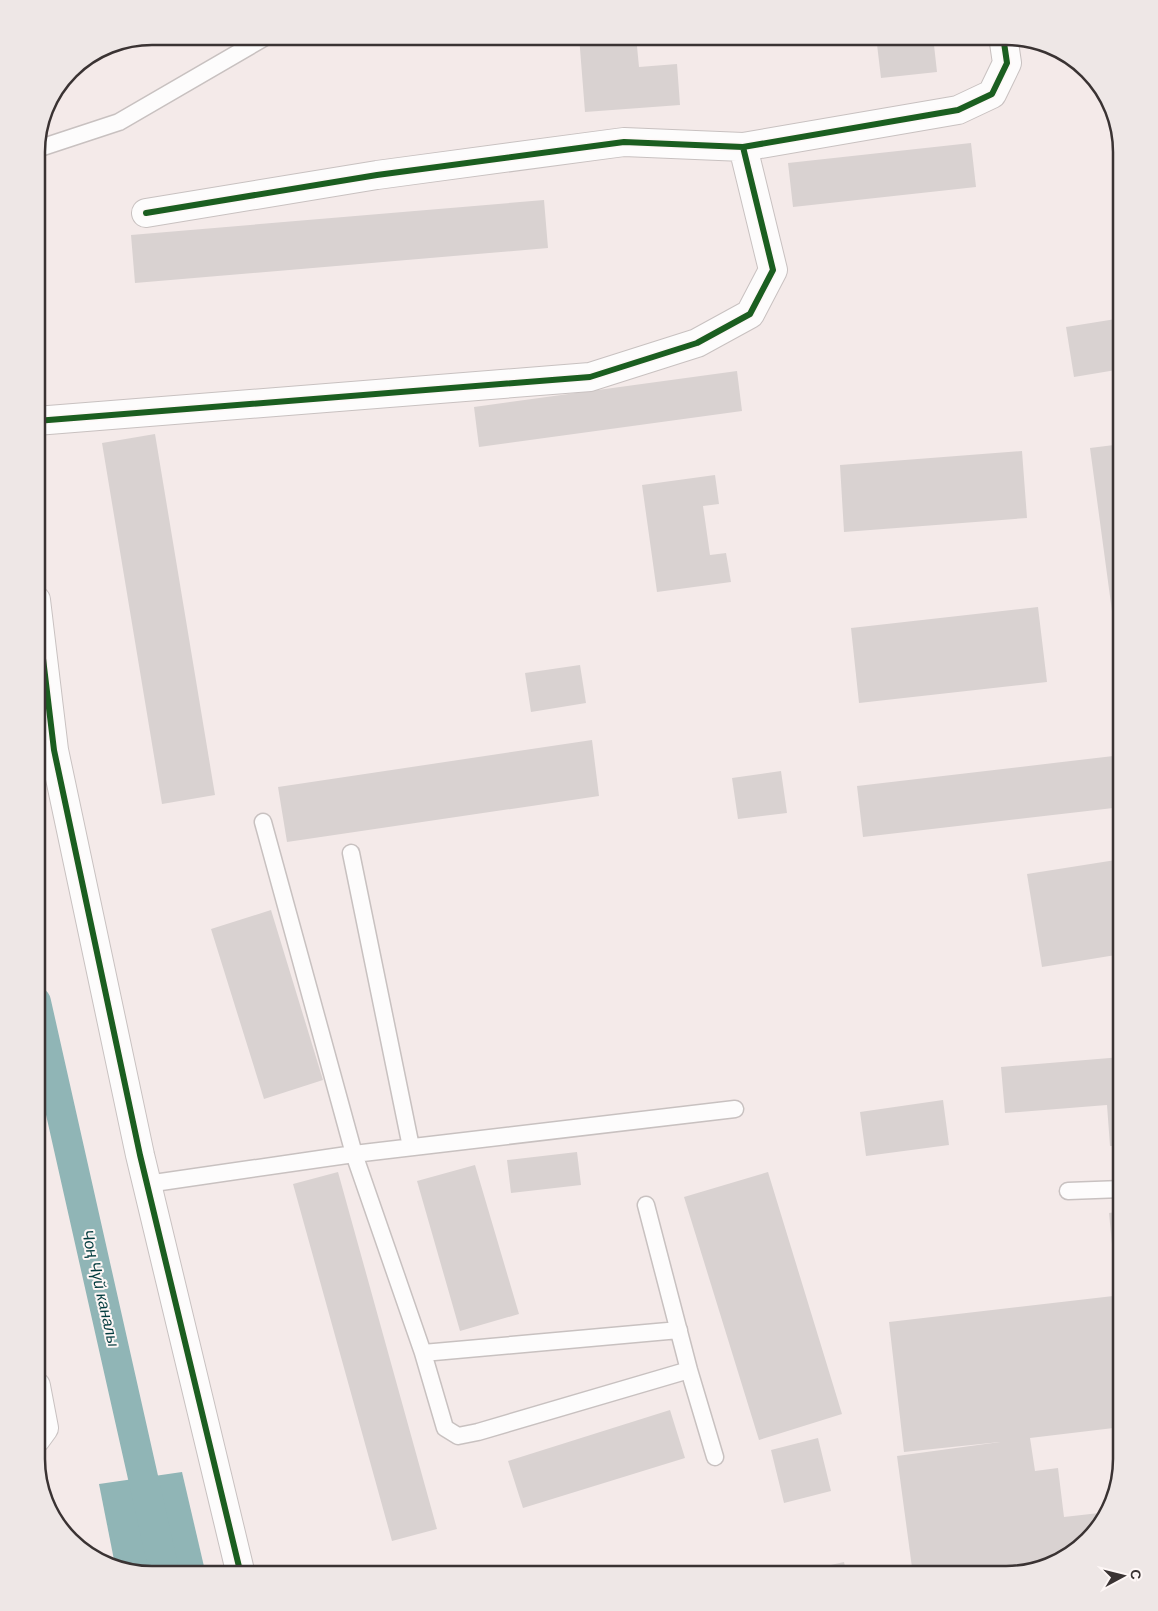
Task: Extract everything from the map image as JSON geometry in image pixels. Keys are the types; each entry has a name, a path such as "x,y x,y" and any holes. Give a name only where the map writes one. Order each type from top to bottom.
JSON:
{"street":[{"path":"146,213 377,175 624,142 743,147 958,110 992,94 1007,63 1004,45"},
{"path":"45,420 590,378 697,343 750,314 773,270 743,147"},
{"path":"45,675 54,750 147,1184 239,1566"}],"lane":[{"path":"45,146 120,122 252,45"},
{"path":"263,822 354,1154 423,1353 445,1428 458,1436 478,1432 689,1370"},
{"path":"352,853 411,1147"},
{"path":"147,1184 354,1154 735,1109"},
{"path":"1068,1191 1113,1189"},
{"path":"646,1205 689,1370 715,1457"},
{"path":"423,1353 679,1330"}],"water":[{"path":"182,1472 204,1566 145,1566 114,1559 99,1484"}],"building":[{"path":"580,45 637,45 639,67 677,64 680,105 585,112"},
{"path":"877,45 934,45 937,72 881,78"},
{"path":"971,143 976,187 793,207 788,163"},
{"path":"544,200 548,248 135,283 131,235"},
{"path":"1113,319 1113,370 1074,377 1066,327"},
{"path":"737,371 742,411 479,447 474,407"},
{"path":"155,434 215,795 162,804 102,443"},
{"path":"1113,445 1113,619 1090,448"},
{"path":"1022,451 1027,518 844,532 840,465"},
{"path":"715,475 719,504 703,506 710,555 726,553 731,582 657,592 642,485"},
{"path":"1038,607 1047,682 859,703 851,628"},
{"path":"580,665 586,703 531,712 525,673"},
{"path":"592,740 599,796 287,842 278,787"},
{"path":"1113,756 1113,808 863,837 857,786"},
{"path":"781,771 787,813 738,819 732,778"},
{"path":"1113,860 1113,955 1042,967 1027,874"},
{"path":"271,910 323,1080 264,1099 211,929"},
{"path":"1113,1058 1113,1146 1110,1146 1107,1105 1005,1113 1001,1067"},
{"path":"943,1100 949,1145 866,1156 860,1112"},
{"path":"577,1152 581,1185 511,1193 507,1160"},
{"path":"475,1165 519,1314 460,1331 417,1181"},
{"path":"338,1172 437,1529 392,1541 293,1184"},
{"path":"768,1172 842,1414 759,1440 684,1197"},
{"path":"1113,1212 1113,1255 1109,1213"},
{"path":"1113,1296 1113,1428 1030,1438 1035,1471 1058,1468 1064,1517 1099,1513 1082,1535 1060,1552 1047,1558 1020,1565 912,1566 897,1456 1000,1442 904,1452 889,1322"},
{"path":"670,1410 685,1458 523,1508 508,1461"},
{"path":"818,1438 831,1491 784,1503 771,1450"},
{"path":"844,1562 845,1566 826,1566"}],"waterway":[{"name":"Чоң Чүй каналы","path":"45,1042 163,1566"}],"cycle path":[{"path":"146,213 377,175 624,142 743,147 958,110 992,94 1007,63 1004,45"},
{"path":"45,420 590,377 697,343 750,314 773,270 743,147"},
{"path":"45,675 54,750 140,1155 239,1566"}]}
